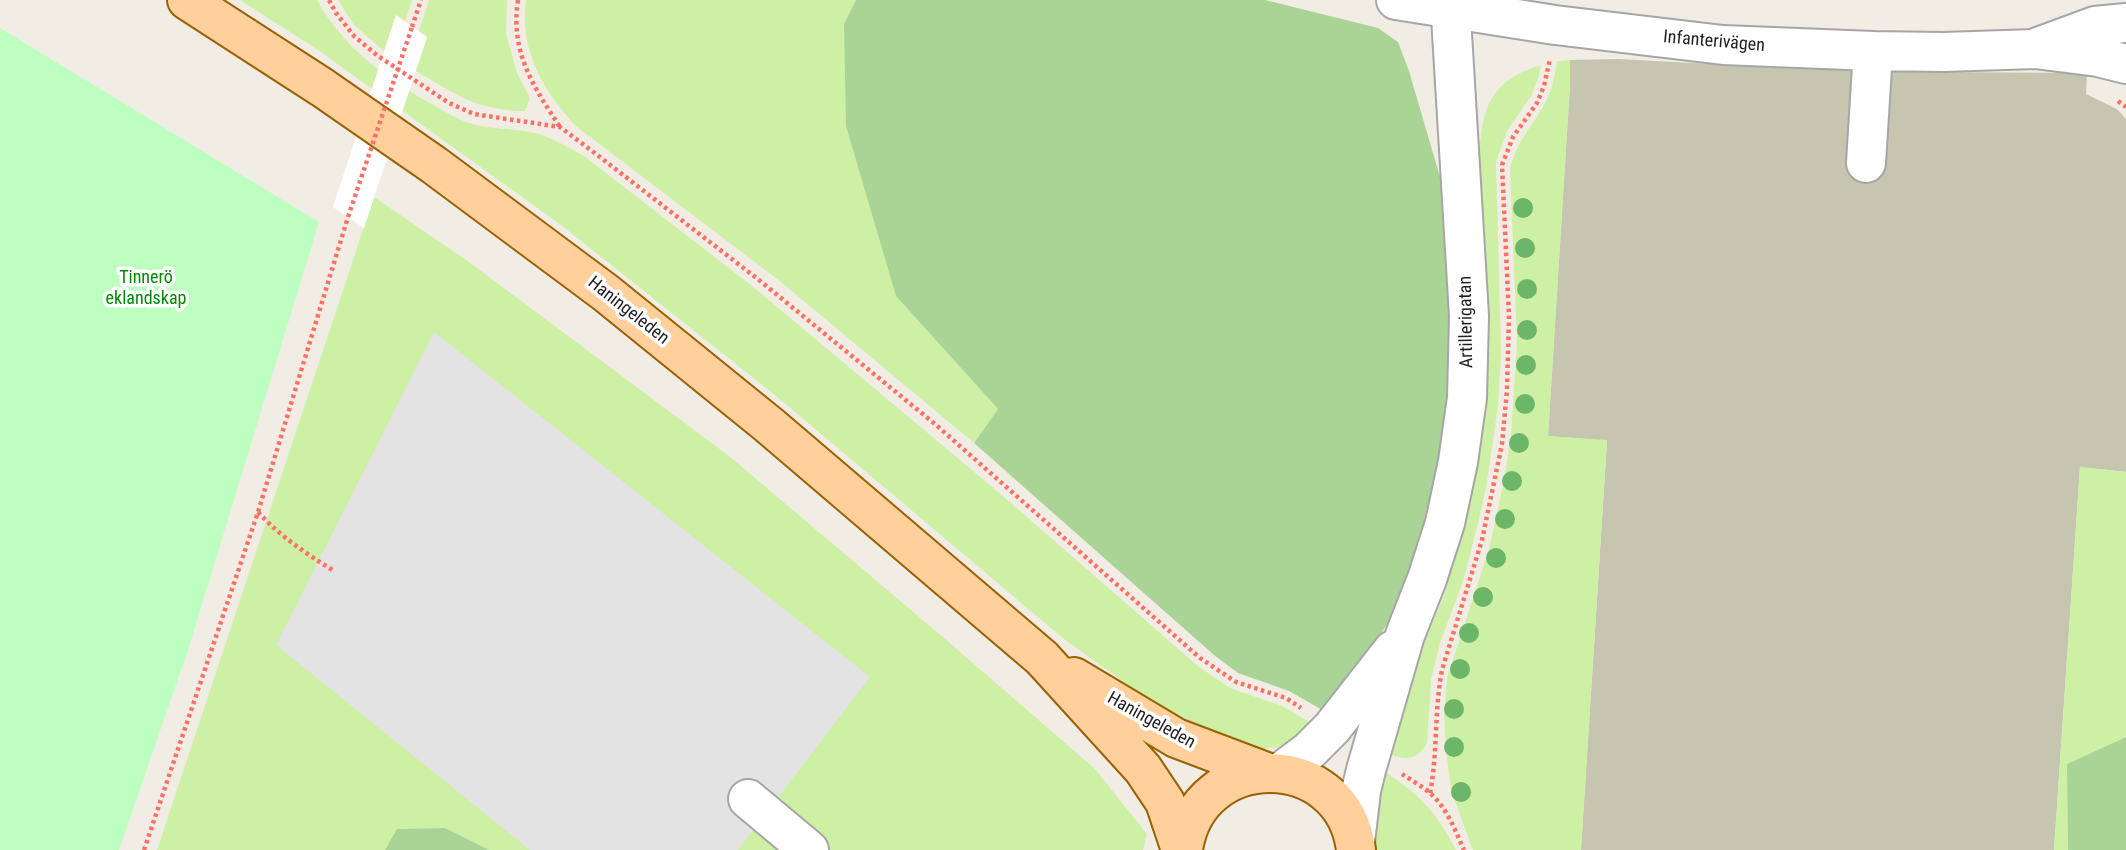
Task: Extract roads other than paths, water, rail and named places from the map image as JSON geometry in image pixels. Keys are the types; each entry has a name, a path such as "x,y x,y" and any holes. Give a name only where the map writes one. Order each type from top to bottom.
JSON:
{"main road":[{"name":"Haningeleden","path":"187,0 323,88 433,165 606,293 769,425 1042,658 1143,769 1166,802 1182,850"},
{"name":"Haningeleden","path":"1042,658 1176,738 1273,772 1302,778 1321,788 1336,803 1348,822 1355,846"},
{"path":"1182,850 1189,824 1208,797 1234,779 1273,772"}],"street":[{"name":"Infanterivägen","path":"1396,0 1450,4 1555,25 1723,45 1943,52 2035,49 2098,57 2126,64"},
{"name":"Artillerigatan","path":"1355,846 1361,791 1371,753 1405,635 1445,523 1458,463 1467,398 1469,316 1450,4"},
{"name":"Infanterivägen","path":"2035,49 2095,26 2126,23"},
{"path":"1866,163 1873,51"},
{"name":"Artillerigatan","path":"1273,772 1309,751 1332,728 1405,635"},
{"path":"748,799 809,850"}],"park label":[{"name":"Tinnerö eklandskap","path":"146,288"}]}
